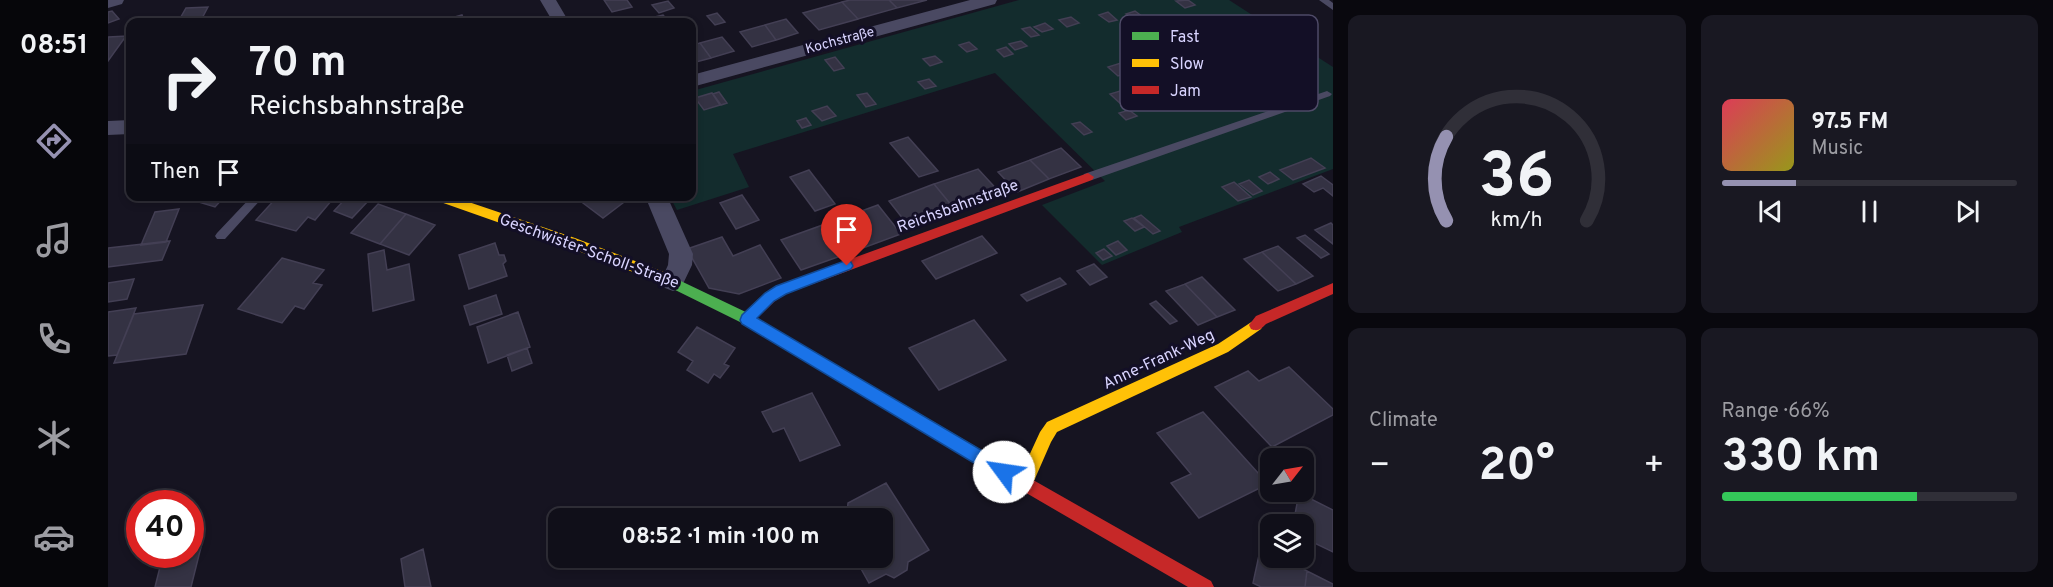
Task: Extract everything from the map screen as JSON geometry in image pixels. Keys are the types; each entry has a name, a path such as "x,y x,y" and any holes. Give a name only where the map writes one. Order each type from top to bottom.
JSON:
{"street":[{"path":"108,3 116,0"},
{"path":"548,0 559,18"},
{"name":"Kochstraße","path":"696,80 989,0"},
{"path":"108,128 126,127"},
{"name":"Reichsbahnstraße","path":"747,320 770,297 781,290 1088,177"},
{"name":"Geschwister-Scholl-Straße","path":"451,201 570,242 673,282 747,320 1024,484 1204,587"},
{"path":"658,201 681,254 681,265 673,282"},
{"name":"Anne-Frank-Weg","path":"1024,484 1045,437 1052,427 1223,348 1252,330 1261,320 1333,288"}],"lane":[{"path":"1323,0 1333,7"},
{"path":"1318,97 1328,94"},
{"path":"1088,177 1279,111"},
{"path":"221,236 254,201"}],"green space":[{"path":"1019,0 1229,0 1252,15 1120,15 1120,111 1318,111 1318,57 1333,67 1333,169 1179,227 1182,232 1102,265 1042,205 1105,181 995,73 733,154 749,187 677,210 672,201 696,201 696,90"}],"building":[{"path":"604,0 627,0 632,7 612,12"},
{"path":"889,0 897,8 858,19 842,2"},
{"path":"889,0 927,0 897,8"},
{"path":"1188,0 1195,5 1185,8 1176,1"},
{"path":"668,1 674,8 659,13 652,5"},
{"path":"842,2 858,19 819,30 803,13"},
{"path":"208,7 202,18 180,18 186,8"},
{"path":"112,11 119,19 108,23 108,12"},
{"path":"1135,11 1140,15 1127,15"},
{"path":"1108,12 1117,20 1109,22 1099,15"},
{"path":"717,13 725,22 715,25 707,16"},
{"path":"663,15 666,18 650,18"},
{"path":"1071,17 1079,23 1067,27 1059,20"},
{"path":"786,19 798,33 776,40 765,25"},
{"path":"1045,23 1053,29 1042,32 1034,27"},
{"path":"765,25 776,40 752,47 740,32"},
{"path":"1030,27 1039,35 1031,37 1022,29"},
{"path":"126,36 108,61 108,37"},
{"path":"722,37 734,51 711,58 700,43"},
{"path":"1021,41 1027,46 1015,50 1009,44"},
{"path":"969,42 977,49 967,52 959,45"},
{"path":"700,43 711,58 696,62 696,44"},
{"path":"1006,47 1013,54 1004,57 997,50"},
{"path":"935,56 942,62 930,66 923,59"},
{"path":"835,57 844,68 834,71 825,60"},
{"path":"1120,63 1120,75 1118,76 1108,67"},
{"path":"929,79 936,86 925,89 918,82"},
{"path":"1120,91 1120,103 1110,94"},
{"path":"719,92 727,103 721,105 713,94"},
{"path":"712,93 720,105 704,110 696,98"},
{"path":"867,93 876,104 866,107 857,95"},
{"path":"827,106 836,116 822,121 812,111"},
{"path":"1130,111 1137,116 1126,120 1119,113"},
{"path":"806,118 811,125 802,128 797,121"},
{"path":"1080,122 1092,132 1084,135 1072,124"},
{"path":"908,137 938,171 919,177 890,143"},
{"path":"1061,148 1081,167 1049,179 1030,160"},
{"path":"1311,158 1325,168 1293,180 1280,170"},
{"path":"1030,160 1049,179 1017,192 998,172"},
{"path":"978,169 1002,195 957,212 934,184"},
{"path":"809,170 835,204 815,211 790,177"},
{"path":"1270,172 1279,179 1268,184 1259,177"},
{"path":"1321,176 1333,185 1333,196 1323,188 1314,192 1303,184"},
{"path":"1249,180 1262,191 1253,195 1239,184"},
{"path":"1234,182 1251,197 1238,201 1222,187"},
{"path":"934,184 957,212 911,229 889,201"},
{"path":"742,195 759,220 736,229 720,203"},
{"path":"195,201 220,201 215,207"},
{"path":"273,201 331,201 315,220 308,217 296,231 256,220"},
{"path":"343,201 368,201 352,218 334,211"},
{"path":"580,201 625,201 603,218"},
{"path":"378,204 406,214 380,244 351,233"},
{"path":"878,205 901,234 852,252 831,222"},
{"path":"179,209 166,242 141,245 155,212"},
{"path":"406,214 435,225 409,255 380,244"},
{"path":"1141,215 1160,231 1153,234 1134,218"},
{"path":"1132,218 1144,227 1135,231 1124,221"},
{"path":"831,222 852,252 801,270 781,240"},
{"path":"1331,223 1333,225 1333,244 1315,230"},
{"path":"1305,235 1329,254 1321,258 1297,238"},
{"path":"982,236 997,253 936,279 922,261"},
{"path":"722,237 733,256 760,245 781,278 739,294 709,288 687,249"},
{"path":"170,241 162,260 108,267 108,248"},
{"path":"1118,241 1127,250 1116,255 1107,246"},
{"path":"495,243 499,255 504,255 506,261 503,264 507,276 469,289 459,255"},
{"path":"1278,246 1313,276 1296,284 1262,252"},
{"path":"1104,249 1112,256 1103,260 1096,253"},
{"path":"384,250 387,270 409,264 414,300 373,311 368,254"},
{"path":"1262,252 1296,284 1278,291 1244,259"},
{"path":"282,258 324,270 313,283 322,285 304,309 295,306 282,323 238,309"},
{"path":"1094,264 1107,277 1090,285 1077,271"},
{"path":"1202,277 1235,310 1217,317 1185,284"},
{"path":"1060,278 1066,284 1027,301 1021,295"},
{"path":"134,279 127,299 108,302 108,283"},
{"path":"1185,284 1217,317 1198,325 1166,291"},
{"path":"496,295 502,314 470,325 464,306"},
{"path":"1156,301 1177,321 1170,324 1150,304"},
{"path":"203,305 186,354 114,363 134,314"},
{"path":"136,308 117,355 108,356 108,312"},
{"path":"518,312 530,347 488,363 477,327"},
{"path":"974,320 1006,360 939,390 909,348"},
{"path":"697,327 735,348 724,364 729,366 720,378 714,374 708,383 687,370 693,361 678,352"},
{"path":"527,348 532,363 512,371 507,355"},
{"path":"1289,367 1333,409 1333,415 1272,447 1215,387 1248,371 1259,381"},
{"path":"812,393 840,445 800,461 784,428 773,432 762,412"},
{"path":"1203,412 1260,475 1260,488 1199,518 1171,483 1191,474 1157,433"},
{"path":"886,483 929,550 908,562 907,570 894,578 886,574 869,583 861,568 893,568 893,508 848,508 848,503"},
{"path":"1314,500 1333,510 1333,552 1314,543 1314,514 1295,514 1297,502"},
{"path":"423,549 431,587 405,587 401,559"},
{"path":"1260,551 1260,568 1301,568 1307,571 1305,587 1261,587 1253,583"},
{"path":"160,568 196,568 191,587 155,587"},
{"path":"1307,571 1333,584 1333,587 1305,587"}],"traffic: fast":[{"path":"664,278 747,319 996,467"}],"traffic: slow":[{"path":"451,201 570,242 664,278"},
{"path":"1024,484 1045,437 1052,427 1223,348 1256,325"}],"traffic: jam":[{"path":"747,319 770,297 781,290 1088,177"},
{"path":"1256,325 1261,320 1333,288"},
{"path":"996,467 1205,587"}],"route":[{"path":"847,266 781,290 770,297 747,320 1004,472"}]}
